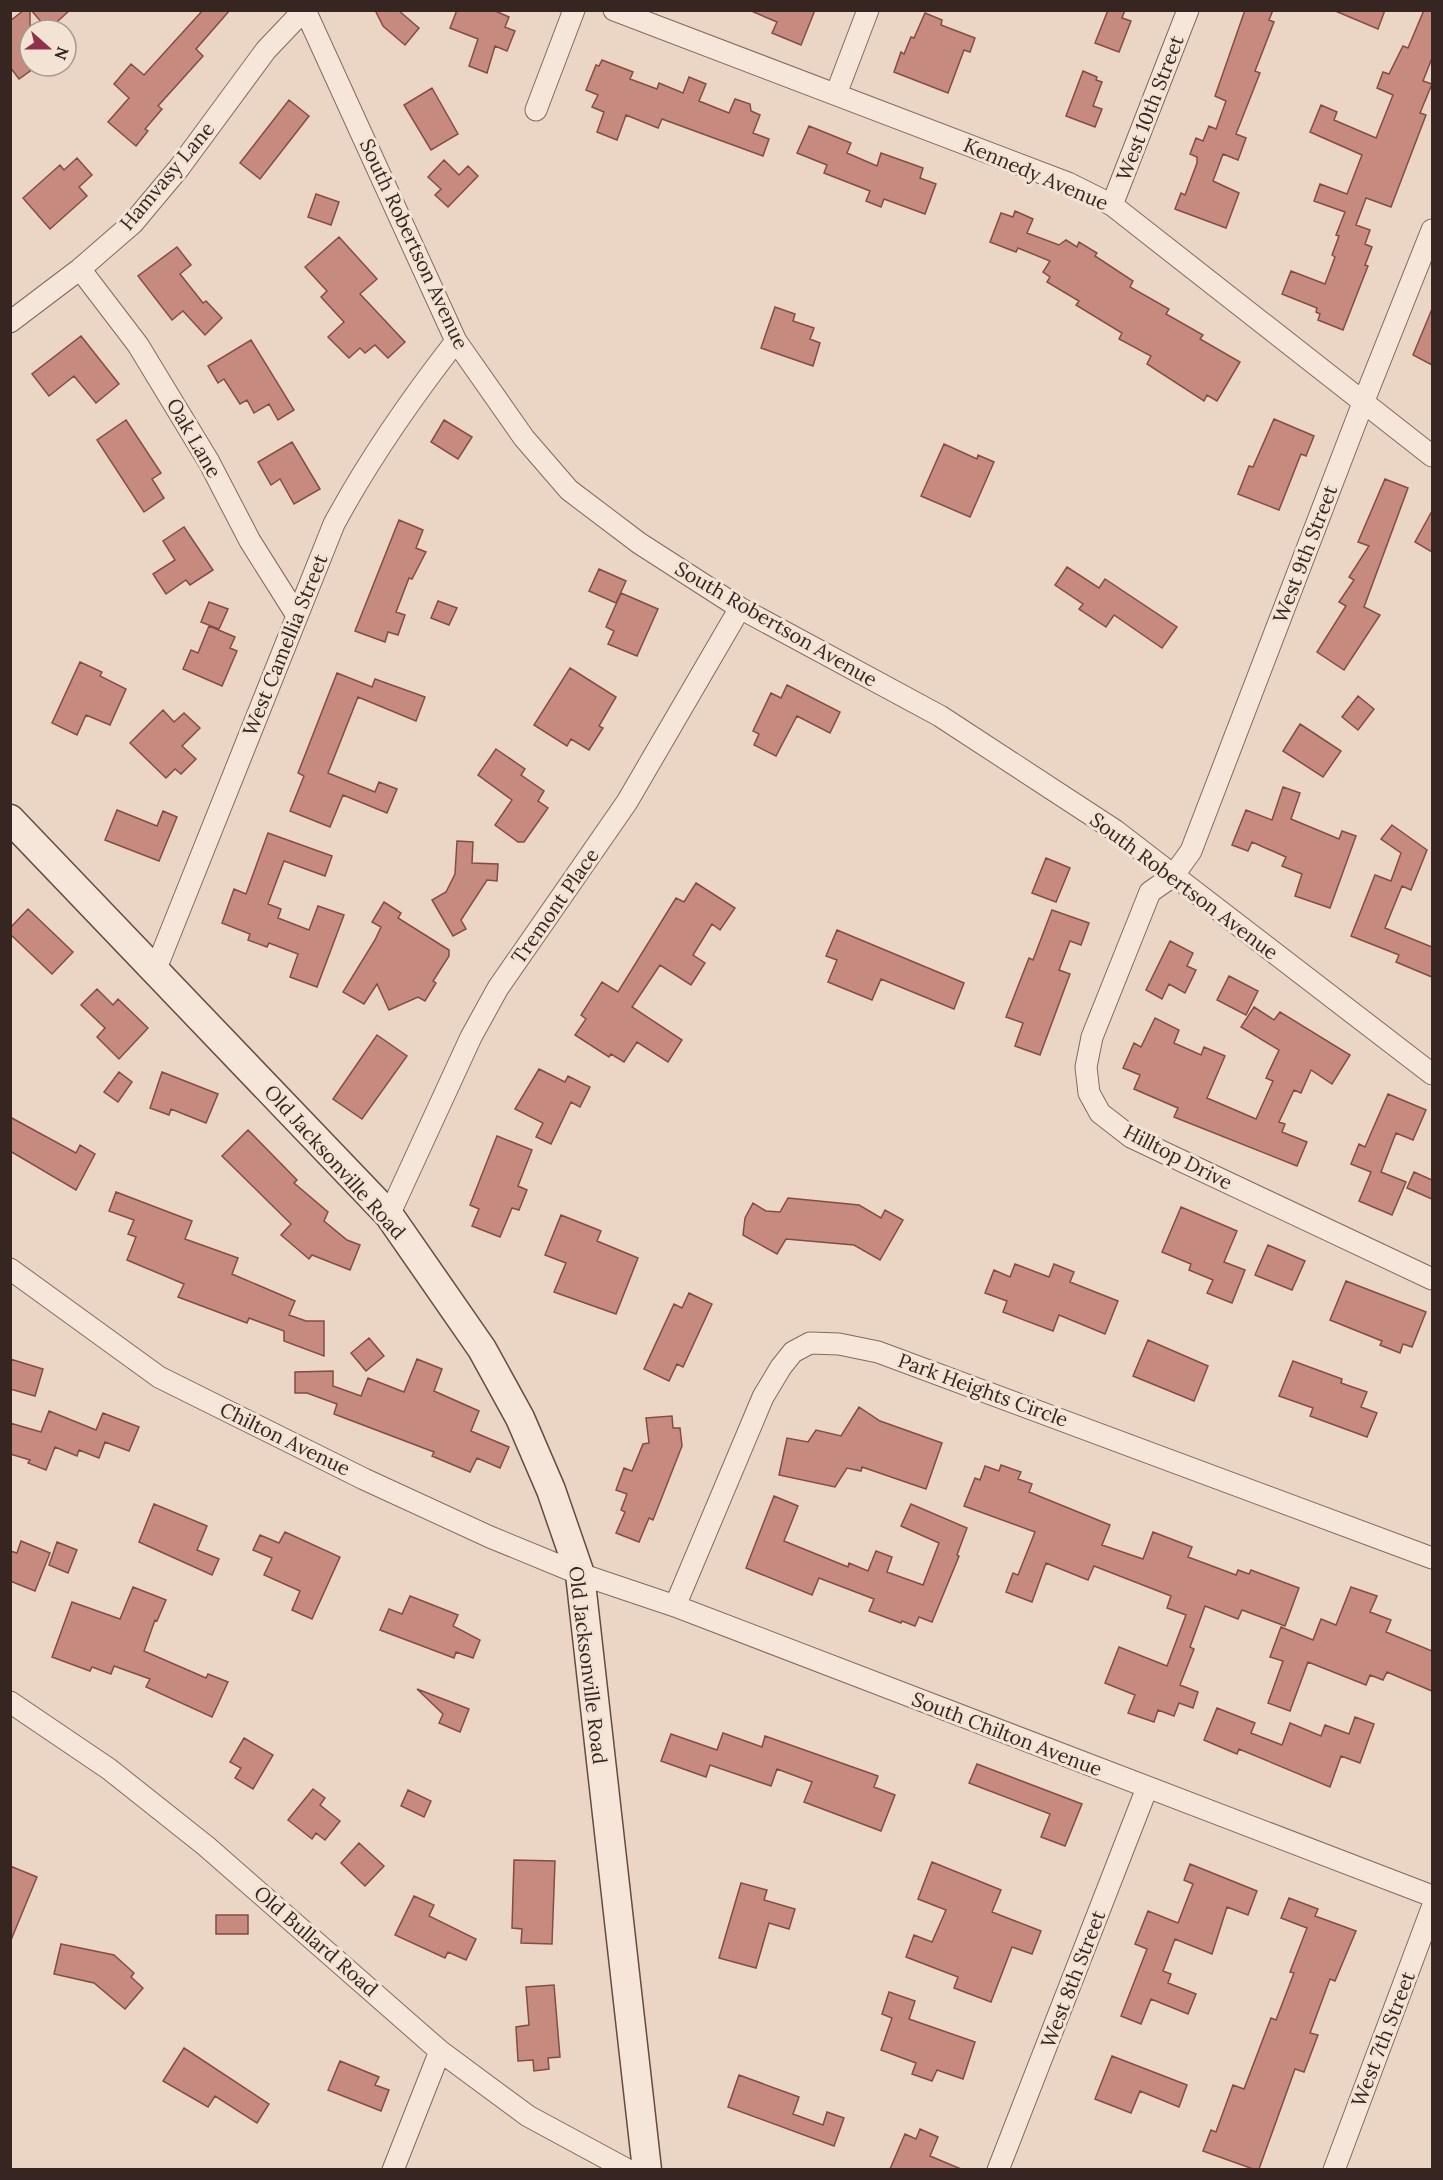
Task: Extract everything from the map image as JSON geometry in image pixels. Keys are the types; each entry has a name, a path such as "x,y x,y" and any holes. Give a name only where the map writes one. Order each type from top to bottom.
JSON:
{"main road":[{"name":"Old Jacksonville Road","path":"10,819 389,1215 482,1349 520,1418 550,1490 580,1574 647,2169"}],"street":[{"name":"Hamvasy Lane","path":"10,322 80,269 132,223 179,168 266,50 305,10"},
{"name":"South Robertson Avenue","path":"305,10 456,341 524,438 570,490 639,543 740,608 940,716 1116,831 1431,1068"},
{"path":"536,110 574,10"},
{"name":"Kennedy Avenue","path":"614,10 1068,183 1112,205 1432,456"},
{"path":"836,94 868,10"},
{"name":"West 10th Street","path":"1112,205 1188,10"},
{"name":"West 9th Street","path":"1173,876 1191,851 1432,230"},
{"name":"Oak Lane","path":"80,269 138,345 209,462 250,541 296,614"},
{"name":"West Camellia Street","path":"155,971 296,614 334,524 365,466 411,399 456,341"},
{"name":"Tremont Place","path":"389,1215 471,1037 498,988 627,802 740,608"},
{"name":"Hilltop Drive","path":"1173,876 1150,892 1092,1037 1086,1067 1089,1093 1100,1113 1131,1137 1432,1279"},
{"name":"Chilton Avenue","path":"10,1269 159,1377 364,1479 490,1537 580,1574"},
{"name":"Park Heights Circle","path":"675,1606 763,1396 793,1352 810,1343 838,1344 878,1352 1432,1558"},
{"name":"South Chilton Avenue","path":"580,1574 675,1606 1432,1896"},
{"name":"Old Bullard Road","path":"10,1702 110,1769 206,1846 440,2051 528,2116 628,2169"},
{"name":"West 8th Street","path":"998,2169 1147,1788"},
{"name":"West 7th Street","path":"1334,2169 1432,1908"},
{"path":"393,2169 440,2051"}],"building":[{"path":"24,10 30,10 30,18 18,18 18,78 10,67 10,21"},
{"path":"31,10 70,10 61,18 38,18"},
{"path":"203,10 230,10 196,49 203,56 158,106 162,109 145,129 148,131 136,146 108,122 129,98 114,84 131,64 144,75"},
{"path":"375,10 398,10 419,28 405,45 383,26"},
{"path":"457,10 493,10 509,17 505,27 515,31 507,51 495,46 487,73 469,66 478,39 450,28"},
{"path":"749,10 815,10 801,45 772,33 777,22"},
{"path":"1108,10 1125,10 1122,18 1131,21 1119,52 1095,43"},
{"path":"1245,10 1273,10 1269,20 1274,22 1255,71 1260,73 1236,134 1246,138 1238,160 1223,154 1213,181 1239,193 1226,228 1175,209 1181,193 1185,195 1197,163 1197,157 1190,154 1196,138 1203,141 1209,126 1216,129 1226,101 1215,96"},
{"path":"1333,10 1385,10 1378,29"},
{"path":"1424,10 1432,10 1432,58 1423,81 1432,84 1420,113 1426,115 1391,207 1366,198 1356,225 1370,230 1365,244 1372,247 1365,265 1368,266 1343,330 1318,320 1320,314 1316,312 1317,308 1282,294 1291,271 1325,284 1335,257 1332,255 1339,236 1336,235 1345,212 1314,201 1320,184 1347,194 1362,155 1310,132 1321,105 1337,112 1334,120 1376,138 1393,95 1377,88 1383,72 1389,74 1403,46 1408,48"},
{"path":"925,13 942,20 941,25 975,38 970,52 964,50 948,93 894,72 901,52 904,54 911,37 914,38"},
{"path":"602,60 633,72 630,79 657,89 659,83 683,93 689,77 706,84 699,101 729,113 735,99 750,104 751,111 760,115 753,133 769,139 763,156 662,119 658,128 626,115 617,140 597,132 604,112 592,107 598,95 586,90 596,65 599,66"},
{"path":"1083,71 1097,77 1096,80 1102,82 1093,106 1102,109 1095,127 1066,116"},
{"path":"432,88 458,134 431,150 404,105"},
{"path":"289,100 309,116 260,179 240,163"},
{"path":"809,126 851,143 847,153 877,166 881,153 923,168 920,178 936,184 925,214 884,199 881,207 866,201 870,191 824,173 827,165 797,153"},
{"path":"77,158 92,175 79,187 87,196 50,229 23,198 60,165 64,170"},
{"path":"444,160 459,175 468,166 478,176 448,207 435,195 441,189 428,177"},
{"path":"316,194 339,202 331,225 308,217"},
{"path":"1015,211 1033,219 1027,233 1059,245 1066,240 1077,247 1079,242 1097,253 1095,256 1133,281 1130,287 1169,309 1166,314 1203,335 1200,339 1240,362 1217,401 1207,395 1204,401 1147,364 1151,356 1119,339 1122,333 1076,305 1079,301 1047,282 1050,277 1043,272 1050,261 1018,248 1016,252 990,242 1001,213 1013,217"},
{"path":"339,237 377,279 360,294 405,342 388,358 375,345 365,353 360,348 349,358 328,337 344,322 321,297 327,291 305,267"},
{"path":"177,247 191,265 180,274 203,303 206,301 222,318 205,335 183,311 172,320 138,276"},
{"path":"775,307 795,314 793,321 814,328 810,339 820,343 813,366 761,348"},
{"path":"1432,309 1432,365 1413,355"},
{"path":"81,336 119,384 96,403 74,376 49,396 32,374"},
{"path":"251,340 294,410 278,420 269,404 254,413 247,400 240,404 224,379 218,383 208,366"},
{"path":"1274,419 1314,436 1306,456 1301,454 1279,510 1238,494 1249,466 1253,467"},
{"path":"126,420 161,473 152,479 164,498 144,512 97,440"},
{"path":"444,420 472,437 458,459 431,442"},
{"path":"292,442 320,489 294,504 280,479 271,485 258,462"},
{"path":"944,444 977,459 978,455 994,462 970,517 921,496"},
{"path":"1385,479 1408,488 1364,607 1380,615 1344,670 1317,652 1346,606 1339,602 1354,580 1349,577 1369,546 1358,542"},
{"path":"1432,511 1432,552 1415,542"},
{"path":"399,520 423,530 416,548 426,552 412,579 409,578 396,612 405,615 398,635 388,632 385,642 355,631"},
{"path":"184,527 213,570 190,585 186,580 166,594 153,574 175,560 163,541"},
{"path":"1067,567 1099,588 1105,579 1177,627 1162,648 1114,615 1106,627 1079,609 1083,604 1055,585"},
{"path":"599,569 626,581 616,603 589,591"},
{"path":"621,593 658,609 637,656 608,644 614,631 606,627"},
{"path":"438,601 457,608 449,625 431,618"},
{"path":"209,602 228,609 219,629 201,622"},
{"path":"209,626 235,637 230,648 237,651 222,686 183,669 191,650 198,653"},
{"path":"80,662 102,672 100,676 126,689 110,725 86,715 77,735 52,723"},
{"path":"570,668 616,697 599,726 603,728 589,750 571,739 567,746 534,725"},
{"path":"337,673 372,687 375,679 425,697 416,721 358,697 328,773 375,792 379,782 397,789 387,813 343,795 330,827 290,811 304,776 298,773"},
{"path":"787,685 840,712 830,733 797,716 776,756 754,745 759,734 753,731 771,693 781,698"},
{"path":"1358,696 1374,709 1358,730 1342,717"},
{"path":"163,710 174,722 184,713 200,728 182,746 196,759 181,774 175,769 166,778 130,743"},
{"path":"1300,724 1341,751 1323,777 1283,751"},
{"path":"496,749 525,769 521,775 544,791 538,801 548,808 524,842 518,842 495,825 512,800 478,775"},
{"path":"1283,787 1300,793 1291,819 1339,839 1342,831 1356,836 1330,908 1295,896 1302,874 1282,866 1286,857 1252,842 1248,851 1232,845 1246,810 1272,820"},
{"path":"117,810 157,826 163,811 177,817 159,861 105,840"},
{"path":"1392,825 1427,850 1411,890 1402,886 1385,928 1432,947 1432,977 1396,962 1399,955 1351,936 1375,875 1391,881 1401,853 1381,839"},
{"path":"268,833 332,856 325,876 284,861 268,904 281,909 278,918 309,930 318,906 344,915 317,987 290,977 298,954 269,943 267,947 248,940 250,934 222,923 234,889 246,894"},
{"path":"457,841 473,842 472,863 498,864 497,881 487,880 461,920 466,929 453,936 432,900 446,892 455,874"},
{"path":"1046,858 1070,868 1056,902 1032,893"},
{"path":"696,883 735,908 720,930 712,924 693,955 705,963 691,985 660,965 632,1007 682,1040 668,1062 637,1042 624,1062 611,1054 609,1057 575,1035 586,1019 581,1015 602,982 618,992 676,898 684,902"},
{"path":"384,902 401,913 398,918 449,950 449,956 433,981 436,983 425,1001 418,997 389,1010 377,984 364,1004 343,992 381,927 372,922"},
{"path":"28,909 73,952 52,974 10,934 10,928"},
{"path":"1052,910 1089,923 1081,945 1070,941 1059,970 1070,974 1040,1055 1015,1046 1023,1023 1006,1017 1029,958 1033,960"},
{"path":"837,930 964,983 954,1009 881,979 872,1000 828,982 837,960 826,956"},
{"path":"1170,941 1193,953 1187,966 1196,970 1185,993 1169,984 1162,999 1146,990"},
{"path":"1229,976 1258,991 1246,1015 1217,1000"},
{"path":"97,989 113,1005 118,999 148,1028 119,1059 97,1037 105,1028 81,1005"},
{"path":"1254,1007 1274,1020 1280,1012 1350,1055 1332,1084 1311,1070 1301,1093 1294,1090 1279,1122 1285,1124 1282,1132 1307,1142 1297,1166 1174,1117 1178,1108 1134,1089 1140,1075 1123,1068 1134,1043 1141,1047 1155,1018 1179,1030 1174,1043 1201,1055 1204,1047 1225,1056 1207,1098 1256,1119 1273,1081 1266,1078 1279,1050 1241,1027"},
{"path":"377,1035 407,1056 362,1119 333,1099"},
{"path":"539,1069 565,1082 568,1076 590,1087 580,1107 571,1102 551,1144 536,1137 543,1123 515,1109"},
{"path":"119,1072 132,1082 118,1102 104,1092"},
{"path":"162,1072 218,1094 206,1123 171,1109 169,1115 150,1108"},
{"path":"1388,1094 1426,1110 1413,1140 1396,1133 1381,1172 1406,1182 1392,1215 1359,1201 1371,1172 1351,1164 1359,1144 1365,1147"},
{"path":"10,1117 76,1153 80,1145 95,1154 76,1190 10,1151"},
{"path":"248,1130 297,1180 294,1183 328,1212 324,1221 347,1240 360,1245 350,1270 312,1255 309,1259 281,1235 291,1224 222,1156"},
{"path":"497,1136 532,1150 518,1186 527,1190 519,1210 512,1208 500,1237 472,1226 479,1209 470,1205"},
{"path":"1414,1172 1432,1180 1432,1199 1407,1188"},
{"path":"116,1192 192,1221 185,1239 238,1258 232,1274 295,1301 289,1315 306,1321 324,1321 324,1356 284,1341 284,1331 249,1318 247,1323 178,1297 184,1284 127,1260 136,1237 128,1234 134,1220 109,1211"},
{"path":"788,1198 859,1205 881,1218 885,1210 903,1220 880,1260 854,1245 786,1239 777,1254 743,1235 745,1218 753,1203 766,1211 780,1212"},
{"path":"1181,1207 1237,1231 1224,1262 1245,1270 1232,1303 1207,1293 1213,1280 1189,1270 1191,1264 1162,1252"},
{"path":"561,1215 601,1231 597,1241 638,1258 616,1314 554,1292 566,1263 545,1255"},
{"path":"1268,1245 1305,1261 1292,1290 1255,1275"},
{"path":"1015,1264 1049,1277 1054,1264 1074,1272 1070,1282 1118,1301 1105,1334 1059,1315 1053,1331 1003,1312 1007,1301 985,1293 994,1270 1010,1277"},
{"path":"1346,1281 1426,1312 1412,1347 1403,1344 1400,1353 1380,1345 1382,1341 1330,1320"},
{"path":"689,1293 712,1304 683,1367 677,1364 669,1381 644,1369 674,1304 682,1308"},
{"path":"369,1338 384,1356 366,1371 351,1353"},
{"path":"1148,1340 1208,1366 1194,1401 1133,1376"},
{"path":"10,1359 43,1369 35,1396 10,1389"},
{"path":"417,1359 442,1369 434,1391 479,1411 471,1431 509,1447 500,1468 477,1458 470,1472 432,1456 434,1452 334,1414 337,1404 307,1393 295,1393 295,1372 333,1371 333,1386 361,1396 368,1378 404,1392"},
{"path":"1293,1361 1342,1379 1341,1383 1367,1392 1361,1407 1377,1413 1367,1437 1310,1416 1313,1408 1279,1396"},
{"path":"859,1407 880,1421 942,1443 926,1489 862,1467 861,1471 847,1468 835,1487 779,1475 787,1438 808,1442 816,1430 841,1436"},
{"path":"49,1411 96,1430 103,1413 139,1427 129,1451 105,1442 99,1458 79,1450 77,1456 55,1447 46,1470 28,1463 30,1460 10,1454 10,1423 41,1432"},
{"path":"672,1416 673,1428 680,1428 682,1446 653,1520 649,1518 639,1542 616,1533 625,1512 621,1510 627,1494 616,1490 624,1468 632,1471 643,1444 649,1443 646,1418"},
{"path":"1001,1465 1021,1472 1018,1479 1032,1484 1029,1492 1110,1525 1102,1545 1143,1559 1153,1532 1192,1547 1188,1557 1236,1575 1238,1570 1249,1574 1251,1570 1299,1588 1285,1626 1242,1610 1238,1619 1205,1606 1190,1647 1194,1649 1180,1685 1198,1692 1193,1708 1179,1703 1174,1716 1158,1710 1154,1722 1128,1713 1135,1695 1105,1683 1119,1647 1167,1666 1186,1615 1167,1608 1171,1596 1094,1566 1088,1580 1046,1563 1032,1602 1006,1592 1013,1573 1018,1575 1035,1532 964,1506 975,1478 980,1480 985,1466 999,1471"},
{"path":"774,1496 798,1506 784,1541 848,1567 849,1563 868,1571 876,1551 892,1557 887,1572 923,1585 939,1543 901,1526 911,1504 967,1528 957,1555 959,1556 932,1622 919,1617 915,1626 869,1611 874,1599 819,1578 812,1595 746,1568"},
{"path":"154,1504 207,1526 197,1550 219,1559 212,1575 139,1542"},
{"path":"285,1532 340,1557 312,1619 292,1610 300,1591 264,1575 272,1558 253,1550 260,1535 279,1543"},
{"path":"21,1541 50,1553 35,1591 10,1581 10,1551 17,1553"},
{"path":"57,1542 77,1550 68,1573 49,1565"},
{"path":"133,1587 166,1600 157,1621 155,1620 144,1651 206,1678 208,1674 228,1682 212,1717 146,1687 150,1679 114,1666 111,1674 92,1667 90,1671 52,1657 72,1602 120,1619"},
{"path":"1351,1587 1377,1596 1370,1612 1391,1620 1386,1632 1432,1651 1432,1691 1387,1672 1383,1680 1370,1675 1366,1685 1308,1662 1290,1711 1268,1703 1283,1661 1270,1657 1281,1627 1313,1640 1321,1619 1336,1625"},
{"path":"410,1596 458,1615 453,1626 480,1640 473,1658 456,1652 454,1658 380,1630 389,1609 402,1614"},
{"path":"417,1689 469,1709 460,1732 439,1723 443,1714"},
{"path":"1217,1708 1255,1723 1251,1733 1282,1745 1290,1723 1321,1736 1325,1725 1349,1734 1355,1717 1374,1724 1360,1763 1341,1756 1330,1787 1239,1749 1237,1754 1204,1740"},
{"path":"723,1733 762,1747 765,1736 878,1776 874,1787 895,1795 881,1831 804,1802 812,1782 777,1769 771,1786 710,1765 706,1777 661,1761 671,1734 717,1750"},
{"path":"244,1738 273,1755 253,1789 235,1778 241,1768 230,1762"},
{"path":"977,1764 1082,1804 1065,1846 1041,1837 1050,1814 969,1783"},
{"path":"313,1789 325,1798 320,1805 340,1821 325,1840 316,1833 312,1839 288,1820"},
{"path":"408,1790 431,1801 424,1817 401,1806"},
{"path":"359,1843 384,1866 365,1886 341,1863"},
{"path":"514,1860 555,1861 552,1944 521,1943 522,1929 512,1928"},
{"path":"932,1862 1001,1890 992,1912 1041,1931 1032,1954 1012,1947 991,2002 954,1988 958,1977 906,1957 914,1935 932,1942 946,1910 918,1899"},
{"path":"1190,1864 1257,1891 1248,1915 1227,1907 1212,1954 1175,1939 1163,1971 1171,1974 1168,1983 1196,1994 1188,2014 1151,1999 1141,2024 1121,2016 1147,1949 1135,1944 1148,1911 1178,1923 1193,1884 1184,1880"},
{"path":"10,1866 37,1877 11,1940 10,1940"},
{"path":"741,1883 767,1890 764,1900 795,1909 789,1929 769,1923 756,1968 719,1958"},
{"path":"414,1896 434,1905 429,1916 476,1939 466,1960 448,1952 445,1958 395,1935"},
{"path":"1289,1898 1318,1909 1315,1916 1356,1931 1335,1981 1330,1979 1310,2033 1318,2035 1304,2072 1295,2069 1259,2169 1253,2169 1203,2151 1211,2130 1216,2132 1233,2085 1244,2089 1271,2018 1276,2020 1294,1973 1290,1972 1307,1928 1281,1918"},
{"path":"216,1915 248,1915 248,1934 216,1934"},
{"path":"61,1944 114,1955 134,1973 131,1977 143,1988 125,2009 94,1983 54,1974"},
{"path":"554,1985 560,2057 548,2058 549,2069 534,2071 533,2060 518,2061 516,2027 529,2025 526,1987"},
{"path":"889,1992 915,2001 909,2019 975,2042 963,2079 937,2070 932,2081 912,2074 916,2063 881,2050 892,2018 882,2014"},
{"path":"184,2048 269,2104 257,2123 215,2096 208,2107 163,2081"},
{"path":"1112,2056 1187,2085 1179,2107 1140,2091 1131,2113 1095,2099"},
{"path":"340,2061 379,2077 375,2085 389,2090 381,2111 328,2090"},
{"path":"739,2075 799,2097 793,2114 823,2125 827,2112 844,2118 834,2146 728,2107"},
{"path":"920,2129 938,2137 930,2156 961,2169 890,2169 905,2134 916,2139"}]}
